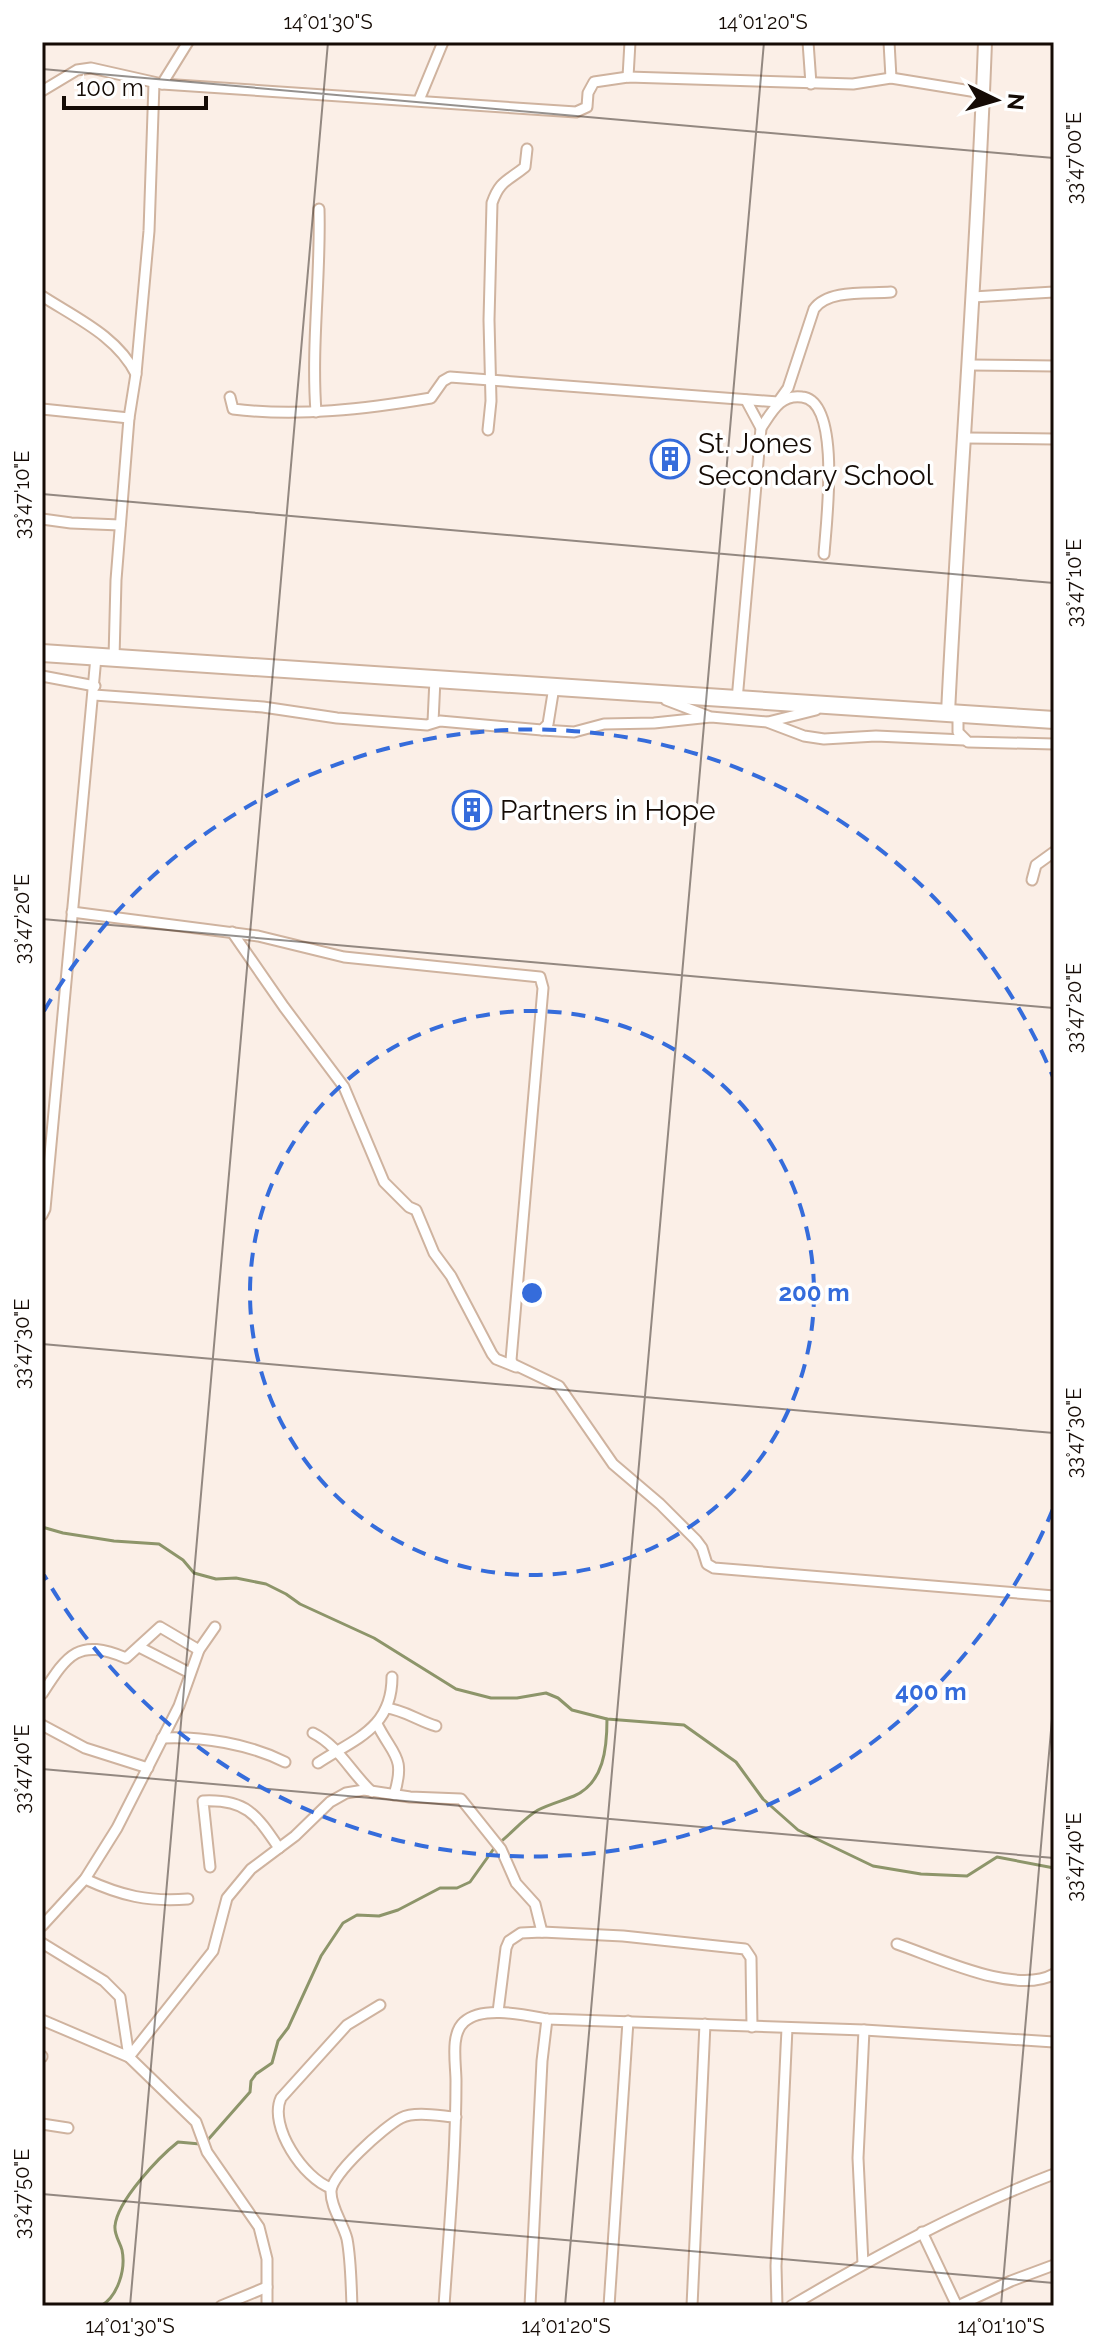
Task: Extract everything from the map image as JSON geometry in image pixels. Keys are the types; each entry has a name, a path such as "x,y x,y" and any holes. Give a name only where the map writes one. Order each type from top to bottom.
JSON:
{"highway":[{"path":"42,653 1054,720"}],"street":[{"path":"42,1215 94,691 105,657 136,374 158,84 188,42"},
{"path":"419,100 443,42"},
{"path":"628,77 630,42"},
{"path":"808,42 811,84"},
{"path":"889,42 891,78"},
{"path":"964,740 958,732 953,713 956,555 966,438 985,42"},
{"path":"42,91 77,70 87,68 158,84 576,112 587,107 588,93 594,82 628,77 811,84 853,84 891,78 983,93"},
{"path":"488,430 492,379 489,320 492,203 505,180 525,167 527,149"},
{"path":"316,412 314,385 321,262 319,209"},
{"path":"737,700 761,428 788,388 814,309 820,301 830,297 891,292"},
{"path":"973,297 1054,292"},
{"path":"42,296 110,341 136,374"},
{"path":"970,365 1054,366"},
{"path":"230,397 233,409 273,414 316,412 431,398 443,381 450,377 778,402 794,397 813,399 824,416 828,487 824,554"},
{"path":"746,400 761,428"},
{"path":"42,409 129,418"},
{"path":"966,438 1054,439"},
{"path":"42,519 120,525"},
{"path":"42,676 94,691 427,725 433,722 574,732 604,724 711,717 767,722 804,736 824,739 876,736 1054,744"},
{"path":"433,722 435,679"},
{"path":"542,730 548,724 554,687"},
{"path":"641,693 684,705 711,717"},
{"path":"767,722 807,712 847,707"},
{"path":"1032,880 1036,865 1054,852"},
{"path":"72,912 232,932 344,957 540,977 543,988 511,1360 516,1367"},
{"path":"232,932 344,1087 384,1182 416,1210 434,1253 451,1276 492,1354 496,1359 559,1386 613,1464 696,1540 707,1564 714,1568 1054,1596"},
{"path":"42,1694 57,1671 77,1652 89,1648 126,1658 160,1627 199,1650"},
{"path":"42,1926 85,1879 123,1817 179,1706 199,1650 215,1627"},
{"path":"139,1647 190,1673"},
{"path":"318,1763 377,1724 386,1708 392,1677"},
{"path":"386,1708 396,1709 436,1726"},
{"path":"377,1724 398,1759 394,1795"},
{"path":"42,1725 85,1748 148,1768"},
{"path":"313,1733 337,1750 372,1792"},
{"path":"162,1738 175,1737 254,1749 285,1762"},
{"path":"129,2057 213,1951 227,1898 251,1869 338,1797 355,1790 456,1797 466,1802 501,1849 521,1891 535,1904 542,1932"},
{"path":"210,1867 203,1801 222,1800 250,1810 261,1820 279,1848"},
{"path":"85,1879 118,1894 156,1901 188,1899"},
{"path":"498,2012 503,1960 509,1941 521,1933 623,1936 740,1946 749,1952 752,2027"},
{"path":"42,1943 114,1988 123,2007 129,2057"},
{"path":"897,1944 959,1968 1020,1981 1031,1982 1054,1974"},
{"path":"331,2188 319,2184 303,2167 279,2126 277,2106 347,2025 380,2005"},
{"path":"444,2306 458,2033 466,2019 498,2012 547,2019 864,2030 1054,2042"},
{"path":"530,2306 542,2061 547,2019"},
{"path":"42,2020 129,2057 196,2122 207,2152 253,2216 264,2239 267,2306"},
{"path":"609,2306 628,2021"},
{"path":"692,2306 705,2024"},
{"path":"777,2306 776,2266 787,2028"},
{"path":"863,2264 858,2158 864,2030"},
{"path":"352,2306 346,2237 332,2201 331,2188 348,2163 401,2118 456,2117"},
{"path":"42,2124 68,2128"},
{"path":"791,2306 922,2232 1054,2174"},
{"path":"922,2232 958,2306 1054,2265"},
{"path":"221,2306 267,2287"}],"waterway":[{"path":"42,1527 114,1541 159,1544 183,1560 194,1573 216,1579 236,1578 266,1584 300,1604 374,1638 456,1689 491,1698 546,1693 572,1710 607,1719 684,1725 736,1762 763,1799 798,1830 873,1866 921,1874 967,1876 997,1857 1054,1868"},
{"path":"499,1843 533,1813 574,1796 592,1783 602,1764 607,1719"},
{"path":"206,2142 250,2092 251,2081 256,2074 272,2063 278,2041 288,2028 321,1956 343,1923 357,1915 379,1916 398,1910 440,1888 457,1888 470,1882 495,1847"},
{"path":"101,2306 112,2296 122,2273 122,2250 115,2229 123,2204 150,2169 178,2142 200,2144"}],"place":[{"name":"St. Jones Secondary School","path":"670,459"},
{"name":"Partners in Hope","path":"472,810"}]}
